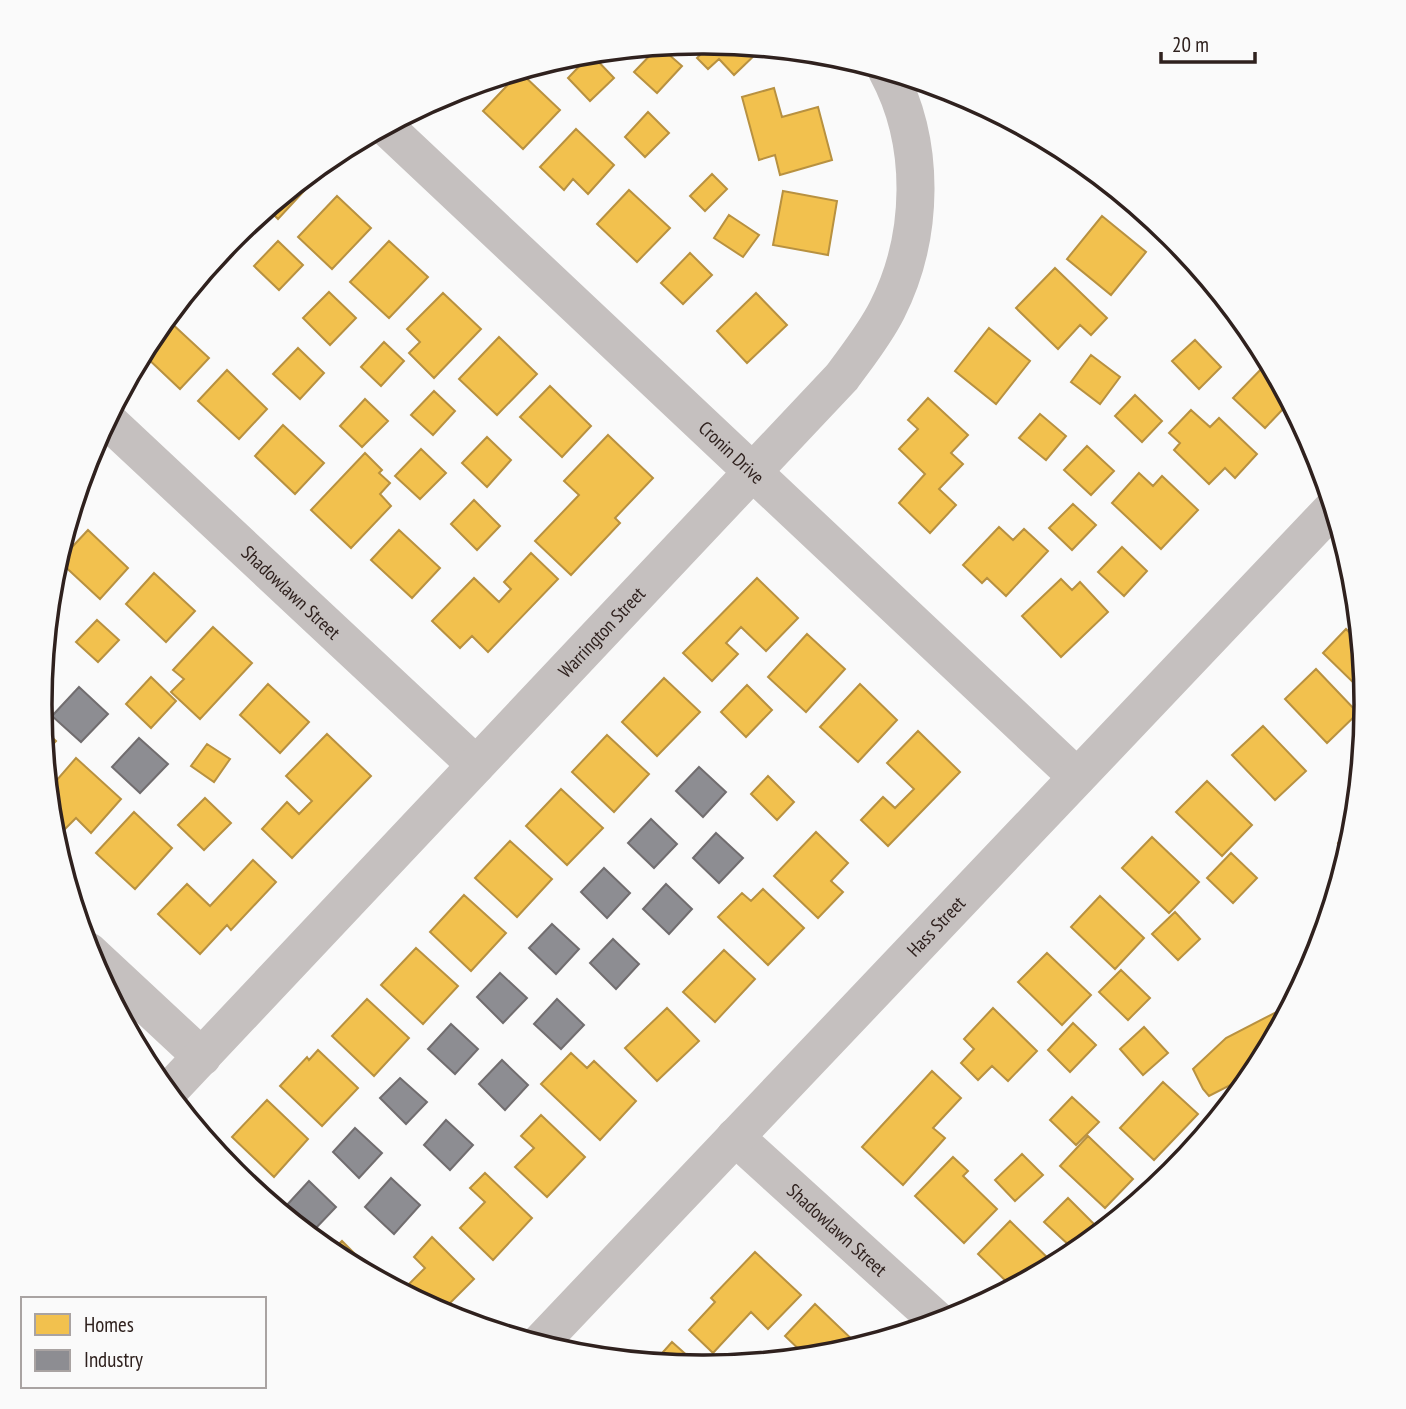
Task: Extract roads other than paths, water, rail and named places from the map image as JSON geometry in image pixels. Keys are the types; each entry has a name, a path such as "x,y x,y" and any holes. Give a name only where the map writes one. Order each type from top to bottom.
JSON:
{"street":[{"name":"Warrington Street","path":"175,1084 842,377 873,335 900,280 913,235 916,176 906,116 893,83"},
{"name":"Cronin Drive","path":"392,133 1077,777"},
{"name":"Shadowlawn Street","path":"115,428 476,765"},
{"name":"Hass Street","path":"546,1336 1325,516"},
{"path":"110,971 201,1057"},
{"name":"Shadowlawn Street","path":"735,1137 930,1313"}]}
